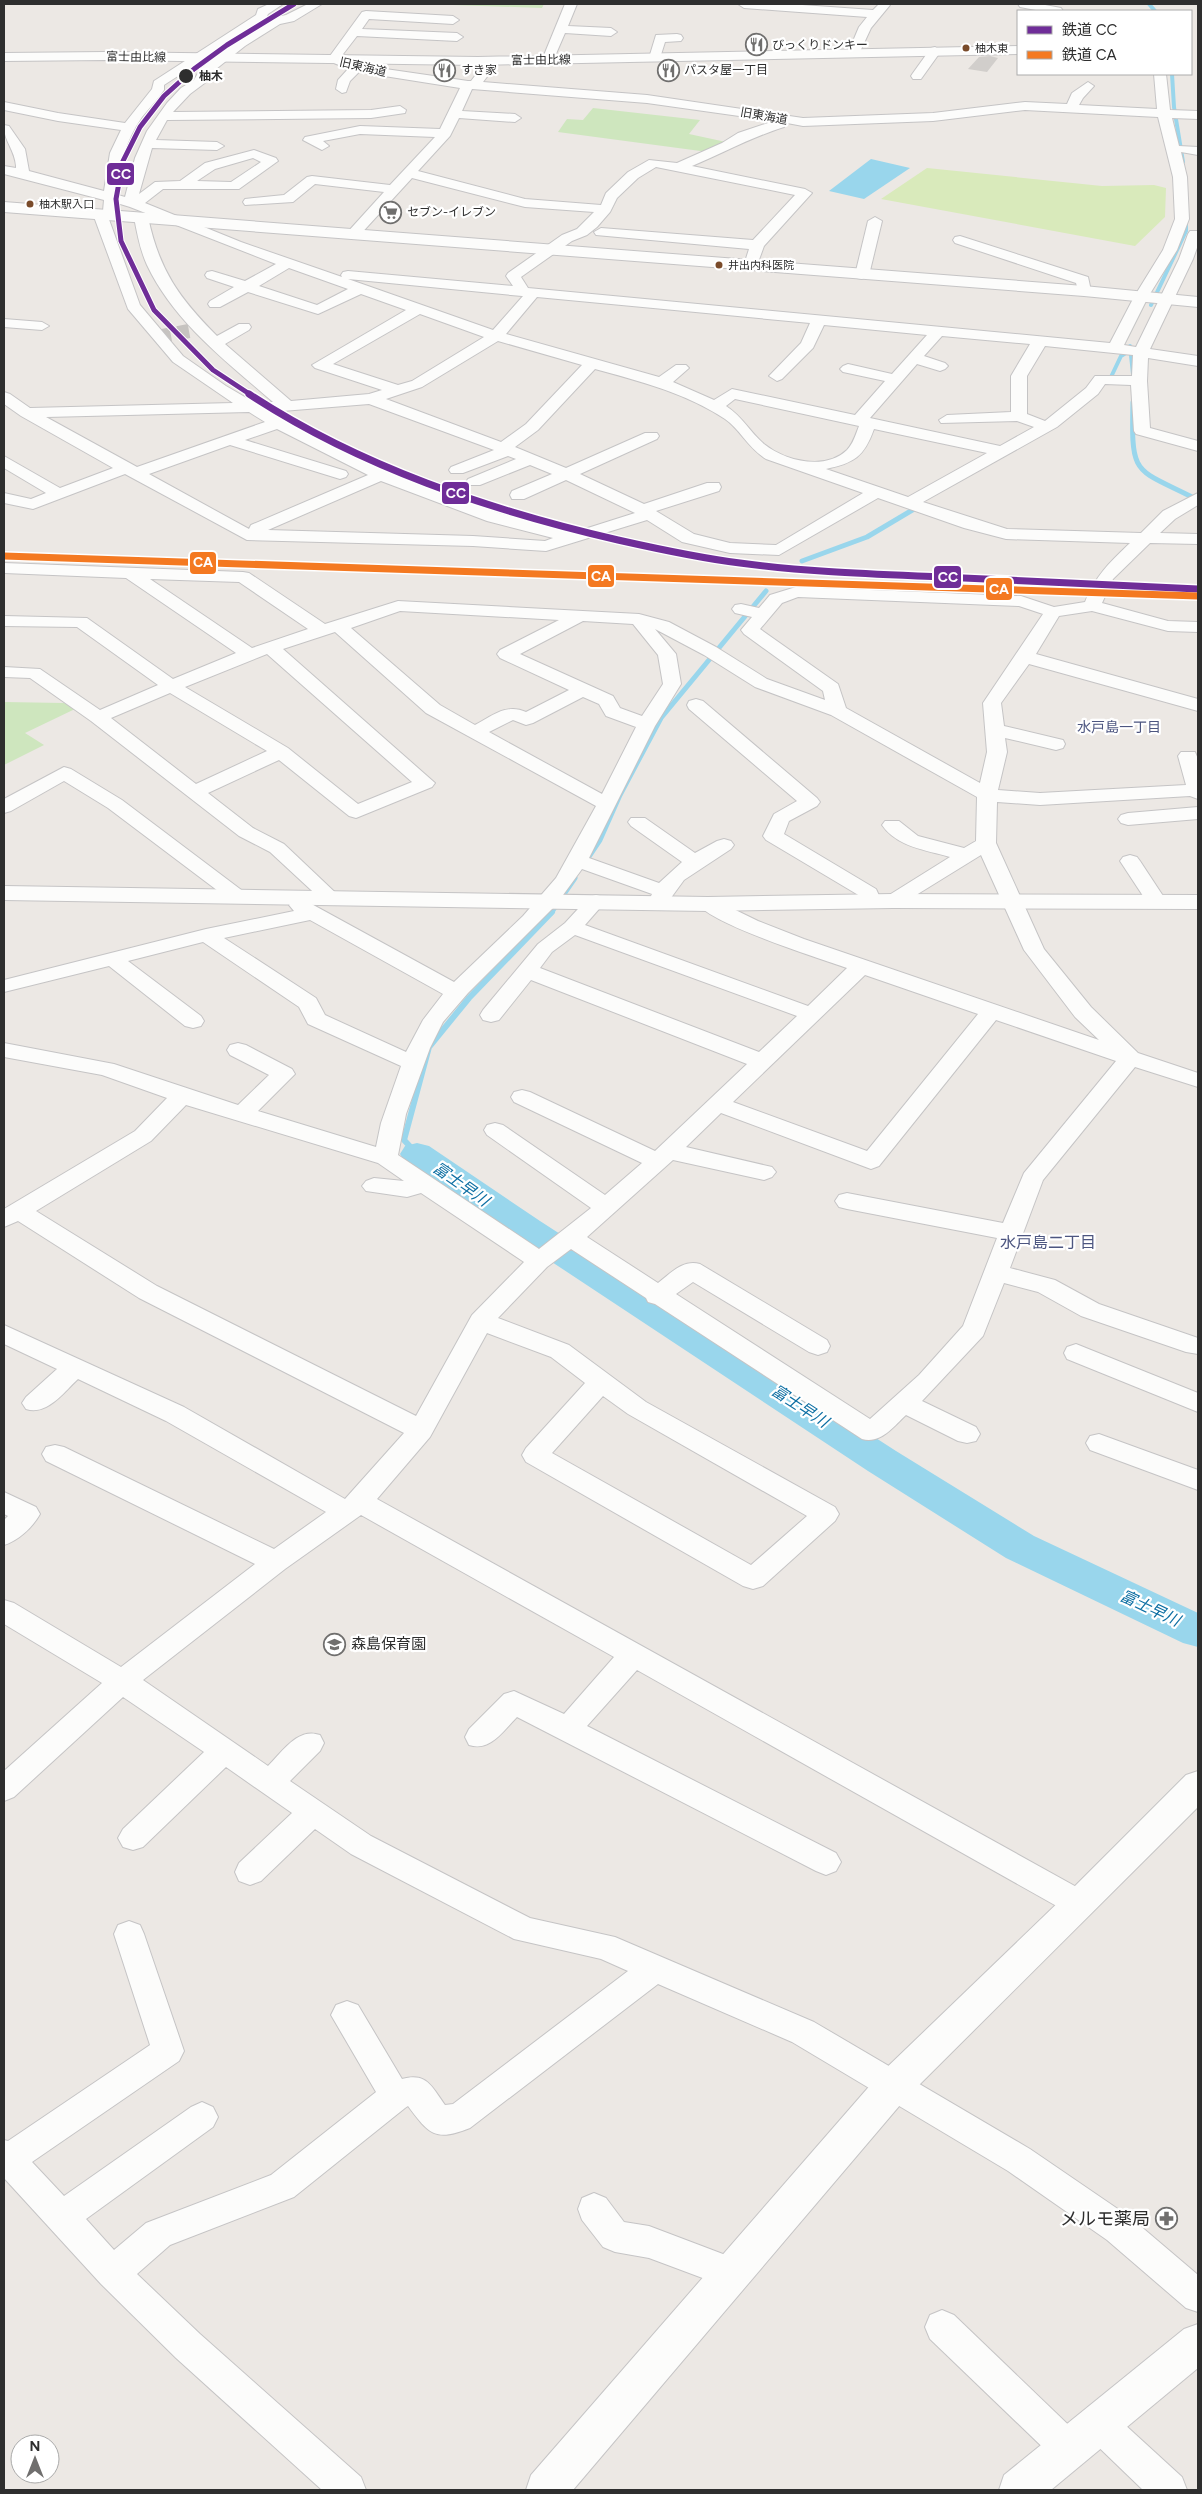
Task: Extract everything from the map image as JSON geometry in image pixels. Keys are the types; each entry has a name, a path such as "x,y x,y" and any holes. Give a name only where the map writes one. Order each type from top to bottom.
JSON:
{"street":[{"path":"277,4 262,12 262,16 158,84 158,90 129,126 114,164 111,197 104,215 133,306 178,359 250,407 278,423 381,475 493,517 573,539"},
{"path":"287,406 215,344 195,330 157,271 147,246 136,208 136,172 147,144 164,116 184,92 194,88 204,77 206,71 220,58 269,26 316,4"},
{"path":"548,60 571,4"},
{"path":"854,53 865,27 885,4"},
{"path":"1024,4 1051,10"},
{"path":"738,6 876,14"},
{"path":"333,60 366,15 453,20"},
{"path":"262,16 283,20"},
{"path":"420,36 426,19"},
{"path":"561,29 610,32"},
{"path":"353,32 457,37"},
{"path":"655,58 660,38 677,38"},
{"name":"富士由比線","path":"4,57 493,61 1017,50"},
{"path":"917,76 935,51"},
{"name":"旧東海道","path":"333,60 356,68 471,86 664,101 783,120 823,122 893,120 933,117 1002,107 1072,107 1198,115"},
{"path":"352,235 445,132 471,86 493,61"},
{"path":"342,89 344,80 356,68"},
{"path":"1160,75 1171,113 1180,177 1182,219 1189,234 1192,260 1167,299 1139,351 1142,431 1198,446"},
{"path":"1072,107 1077,96 1088,86"},
{"path":"4,106 58,117 129,126"},
{"path":"164,116 371,114 400,110"},
{"path":"456,114 515,118"},
{"path":"678,167 727,146 743,136 779,124 783,120"},
{"path":"4,129 20,148 24,161 22,173"},
{"path":"322,146 310,140 360,130 445,132"},
{"path":"147,144 217,146"},
{"path":"1183,149 1198,151"},
{"path":"4,207 104,215 136,208 160,185 182,186 234,186 271,161 254,154 236,158 210,166 182,186"},
{"path":"528,293 514,276 550,250 597,228 611,196 633,175 654,163 805,193 757,245 750,265"},
{"path":"4,170 111,197 136,208 183,221 236,245 496,336 662,383 715,406 733,417 758,447 772,456 875,492 1006,534 1198,539"},
{"path":"409,173 525,203 605,209"},
{"path":"250,202 288,199 312,180 393,189"},
{"path":"183,221 1084,291 1198,302"},
{"path":"566,221 597,228 662,237 757,245"},
{"path":"862,275 875,221"},
{"path":"1116,348 1141,297 1189,234"},
{"path":"658,258 662,237"},
{"path":"960,240 1021,259 1037,268 1083,280 1084,291"},
{"path":"215,304 288,263"},
{"path":"316,272 1116,348 1198,361"},
{"path":"212,275 318,310 359,289"},
{"path":"4,414 287,406 371,399 417,384 496,336 528,293"},
{"path":"397,390 320,365 418,309"},
{"path":"777,376 808,345 819,320"},
{"path":"4,324 42,326"},
{"path":"215,344 244,327"},
{"path":"809,468 851,457 861,445 864,421 896,379 938,331"},
{"path":"1019,416 1019,376 1040,341"},
{"path":"914,358 940,366"},
{"path":"457,470 506,449 532,427 591,364"},
{"path":"662,383 681,368"},
{"path":"848,369 896,379"},
{"path":"915,505 1001,451 1046,426 1092,391 1100,379 1139,381"},
{"path":"715,406 732,394 1001,451"},
{"path":"818,411 828,396"},
{"path":"4,397 27,413 247,535 473,541 546,546 573,539 713,487"},
{"path":"371,399 506,449 601,488 688,538 730,548 779,550 875,492"},
{"path":"947,420 1019,416 1046,426"},
{"path":"4,498 20,503 33,504 59,494 232,441 278,423"},
{"path":"518,495 651,436"},
{"path":"232,441 340,474"},
{"path":"474,482 531,459"},
{"path":"4,461 59,494"},
{"path":"257,529 381,475"},
{"path":"1092,606 1100,585 1107,575 1169,515 1198,498"},
{"path":"4,568 244,577 331,629 433,709 607,804"},
{"path":"132,574 249,654"},
{"path":"838,711 831,688 750,630 752,611 776,599 796,592 1020,601 1053,612 1092,606 1168,626 1198,627"},
{"path":"98,717 249,654 398,606 584,614 639,619 663,626 716,655 761,683 838,711 987,795 1040,799 1197,792 1188,756"},
{"path":"1053,612 1025,657 992,703 997,752 987,795 986,843 1034,950 1083,1012 1130,1058"},
{"path":"584,614 506,654 606,700 612,712 646,724"},
{"path":"386,1158 387,1137 412,1063 429,1028 440,1011 457,993 569,901 586,864 607,804 646,724 672,684 667,654 642,627 639,619"},
{"path":"4,621 81,622 173,686 281,752 356,812 425,783 320,693 270,647"},
{"path":"1025,657 1198,705"},
{"path":"4,672 34,673 98,717 193,793 246,832 277,848 331,898"},
{"path":"475,732 513,713 526,719 582,690"},
{"path":"696,705 810,802 781,818 773,836 883,902"},
{"path":"996,730 1056,744"},
{"path":"193,793 281,752"},
{"path":"4,807 64,773 116,804 237,896"},
{"path":"1128,819 1198,813"},
{"path":"638,822 694,862"},
{"path":"892,825 911,840 966,856"},
{"path":"883,902 986,843"},
{"path":"660,896 694,862 724,845"},
{"path":"1130,861 1158,902"},
{"path":"586,864 660,896"},
{"path":"4,893 569,901 660,896 708,904 1012,901 1198,902"},
{"path":"285,897 457,993"},
{"path":"569,901 572,927"},
{"path":"708,904 730,917 862,966 991,1012 1198,1080"},
{"path":"4,986 114,960 206,935 313,913"},
{"path":"491,1016 545,948 572,927"},
{"path":"572,927 811,1014"},
{"path":"206,935 308,1003 316,1019 412,1063"},
{"path":"114,960 193,1021"},
{"path":"4,1789 122,1681 276,1562 353,1507 421,1430 481,1321 539,1261 571,1238 663,1156 862,966"},
{"path":"527,971 761,1061"},
{"path":"718,1104 871,1161 991,1012"},
{"path":"4,1050 106,1068 182,1096 386,1158 539,1261"},
{"path":"238,1050 284,1074 243,1113"},
{"path":"571,1238 657,1296 871,1432 928,1381 974,1330 1032,1178 1130,1058"},
{"path":"182,1096 143,1136 11,1215 148,1292 421,1430"},
{"path":"522,1097 663,1156 764,1172"},
{"path":"495,1130 606,1207"},
{"path":"374,1186 407,1189 425,1184"},
{"path":"847,1201 1010,1232"},
{"path":"657,1296 692,1270 818,1346"},
{"path":"996,1272 1046,1286 1090,1310 1195,1346"},
{"path":"481,1321 560,1351 602,1380 637,1408 826,1514 753,1580 535,1455 602,1380"},
{"path":"4,1334 175,1414 634,1654 1080,1904"},
{"path":"1076,1353 1198,1402"},
{"path":"35,1403 75,1368"},
{"path":"904,1403 967,1434"},
{"path":"1099,1443 1198,1480"},
{"path":"55,1454 276,1562"},
{"path":"4,1502 28,1514 4,1535"},
{"path":"4,1611 122,1681 361,1845 524,1930 604,1946 802,2032 1027,2165 1119,2229 1198,2296"},
{"path":"567,1730 634,1654"},
{"path":"479,1737 514,1702 826,1862"},
{"path":"270,1782 310,1743"},
{"path":"133,1838 224,1751"},
{"path":"546,2490 892,2086 1080,1904 1198,1785"},
{"path":"250,1872 314,1812"},
{"path":"129,1934 168,2051 6,2157 113,2273 188,2346 348,2490"},
{"path":"113,2273 158,2234 282,2186 395,2096 415,2090 438,2120 459,2118 654,1969"},
{"path":"347,2015 395,2096"},
{"path":"62,2217 202,2117"},
{"path":"594,2209 615,2236 649,2242 732,2273"},
{"path":"942,2327 1069,2449"},
{"path":"1019,2490 1198,2343"},
{"path":"1099,2424 1169,2490"}],"green space":[{"path":"423,4 544,4 542,8"},
{"path":"593,108 700,120 689,134 726,142 708,152 558,132 567,119 583,120"},
{"path":"927,168 1102,186 1154,185 1166,188 1165,217 1135,246 881,199"},
{"path":"4,702 64,703 75,709 25,733 44,745 4,765"}],"water":[{"path":"871,159 910,168 864,199 829,191"}],"building":[{"path":"990,56 998,58 987,72 968,69 979,57"}],"waterway":[{"path":"1149,4 1154,10"},
{"path":"1172,75 1174,107 1183,162"},
{"path":"1151,305 1186,231 1186,219"},
{"path":"1130,346 1133,374"},
{"path":"1111,377 1121,356 1129,351"},
{"path":"1133,402 1133,445 1141,468 1161,482 1198,500"},
{"path":"802,561 867,537 914,509"},
{"path":"586,861 600,840 620,795 661,718 766,591"},
{"path":"551,913 575,878"},
{"path":"417,1154 404,1140 429,1047 469,998 552,912"},
{"name":"富士早川","path":"417,1154 449,1178 527,1230 882,1461 1020,1547 1198,1631"}],"tunnel":[{"path":"157,337 189,331"}],"rail line":[{"name":"CC","path":"294,4 227,45 194,69 164,96 140,127 123,161 116,199 121,241 154,310 213,370 292,422 382,466 479,502 575,530 663,550 738,563 814,571 1198,589"},
{"name":"CA","path":"4,556 1198,596"}],"place":[{"name":"びっくりドンキー","path":"756,45"},
{"name":"柚木東","path":"966,48"},
{"name":"すき家","path":"445,70"},
{"name":"パスタ屋一丁目","path":"668,70"},
{"name":"柚木","path":"186,76"},
{"name":"柚木駅入口","path":"30,204"},
{"name":"セブン-イレブン","path":"391,212"},
{"name":"井出内科医院","path":"719,265"},
{"name":"森島保育園","path":"335,1644"},
{"name":"メルモ薬局","path":"1166,2219"}],"district":[{"name":"水戸島一丁目","path":"1119,727"},
{"name":"水戸島二丁目","path":"1048,1242"}]}
